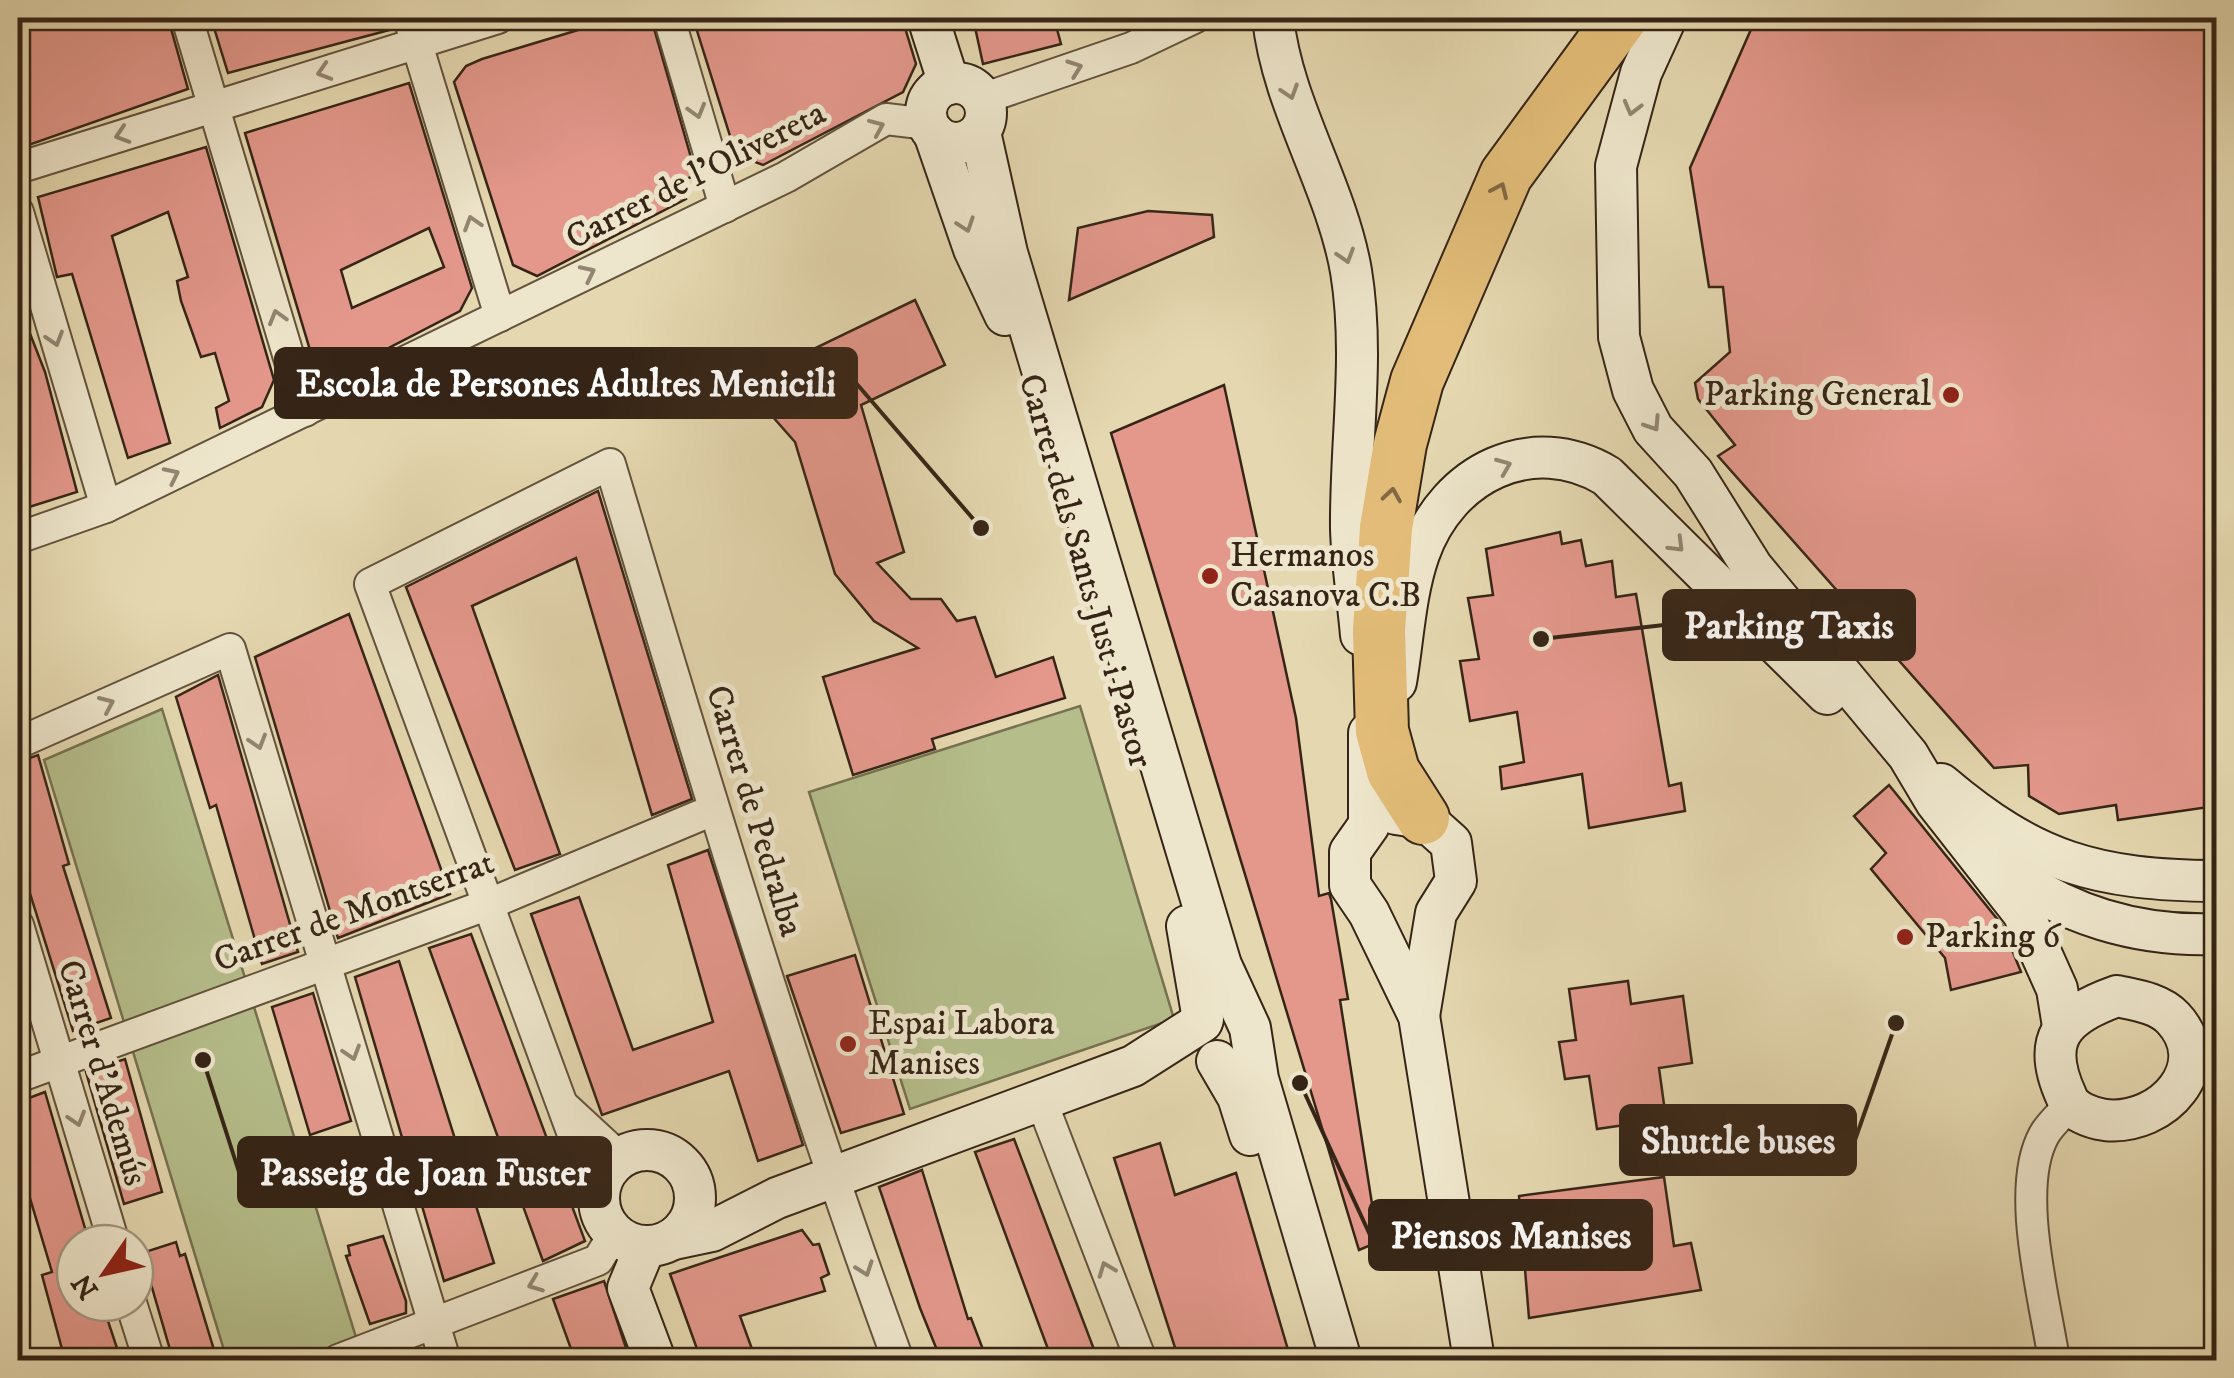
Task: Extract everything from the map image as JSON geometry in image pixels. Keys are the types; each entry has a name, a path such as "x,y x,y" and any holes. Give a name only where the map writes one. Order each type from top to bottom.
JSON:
{"highway":[{"path":"1424,818 1393,771 1382,731 1379,630 1386,528 1400,444 1417,381 1506,176 1621,18"}],"main road":[{"name":"Carrer dels Sants Just i Pastor","path":"928,18 970,105 1007,253 1222,965 1238,1098 1321,1360"},
{"path":"1273,18 1283,70 1320,162 1350,266 1358,328 1351,531 1372,760 1369,825"},
{"path":"1666,18 1641,73 1616,166 1619,338 1632,390 1653,429 1693,473 1752,568 1908,756 2038,895 2130,928 2213,908"},
{"path":"931,128 957,143 970,105"},
{"name":"Carrer dels Sants Just i Pastor","path":"931,128 974,249 1019,344 1100,611 1188,928 1202,1021"},
{"path":"1382,731 1419,554 1440,512 1472,482 1503,464 1545,454 1580,460 1608,476 1837,704 1879,720"},
{"path":"1419,1016 1436,913 1456,881 1452,844 1424,818 1395,814 1369,825 1350,852 1350,885 1369,913 1419,1016 1474,1360"},
{"path":"1975,829 2049,858 2146,880 2213,908"},
{"path":"1975,829 2037,936 2056,989 2063,1026"},
{"path":"1369,913 1402,924 1436,913"},
{"path":"2117,996 2148,1003 2172,1017 2186,1044 2185,1074 2168,1103 2146,1118 2123,1122 2082,1112 2055,1071 2055,1045 2063,1026 2086,1007 2117,996"},
{"path":"633,1230 712,1231 777,1198 1134,1066 1231,1045 1227,1009 1134,1066"},
{"name":"Carrer dels Sants Just i Pastor","path":"1231,1045 1341,1360"},
{"path":"633,1230 692,1218 696,1191 680,1162 650,1148 618,1157 602,1176 633,1230 628,1288 655,1360"},
{"path":"696,1191 732,1201 777,1198"}],"street":[{"path":"187,18 305,410"},
{"path":"18,168 214,106 413,30 498,18"},
{"path":"669,18 725,207"},
{"path":"970,105 1188,22"},
{"path":"413,30 500,316"},
{"name":"Carrer de l'Olivereta","path":"18,538 106,507 725,207 886,119 931,128"},
{"path":"18,212 106,507"},
{"name":"Carrer de Pedralba","path":"489,904 370,584 610,464 713,810 832,1178 898,1360"},
{"path":"18,743 230,649 445,1360"},
{"name":"Carrer de Montserrat","path":"18,1076 489,904 713,810"},
{"path":"338,1360 598,1260 633,1230 562,1105 489,904"},
{"name":"Carrer d'Ademús","path":"18,925 108,1223"},
{"path":"1041,1100 1140,1360"},
{"path":"562,1105 618,1157"},
{"path":"2054,1360 2032,1214 2032,1172 2044,1134 2082,1112"},
{"path":"138,1323 148,1360"}],"green space":[{"path":"1080,706 1174,1019 910,1109 809,792"},
{"path":"162,709 363,1360 227,1360 44,760"}],"building":[{"path":"18,18 168,18 188,89 23,147 18,129"},
{"path":"211,18 391,18 393,29 228,73"},
{"path":"618,18 651,18 696,175 679,182 686,199 537,276 513,265 454,82 466,66 482,59"},
{"path":"693,18 902,18 916,64 903,92 763,165 736,155"},
{"path":"973,18 1054,18 1061,44 983,64"},
{"name":"Parking General","path":"1756,18 2216,18 2216,806 2118,820 2116,805 2059,814 2029,796 2028,765 1994,768 1718,456 1735,445 1698,399 1695,383 1730,352 1723,287 1709,287 1690,168"},
{"path":"409,83 472,288 460,311 340,373 313,360 245,133","holes":["429,228 444,267 352,308 341,270"]},
{"path":"206,147 274,380 262,407 220,428 216,408 229,401 215,353 201,357 181,301 177,281 188,277 168,212 112,236 170,443 128,458 72,274 57,277 38,197"},
{"path":"1148,211 1212,215 1214,237 1069,300 1078,228"},
{"path":"915,300 945,365 861,405 904,552 877,563 911,599 941,599 957,621 975,617 996,677 1053,657 1065,698 932,739 935,749 853,775 823,677 918,648 874,621 835,574 795,442 743,383"},
{"path":"18,303 45,372 77,492 26,508 18,508"},
{"name":"Hermanos Casanova C.B","path":"1224,385 1296,718 1319,896 1329,893 1331,899 1348,999 1340,1000 1378,1242 1359,1250 1111,433"},
{"path":"598,491 692,799 652,815 576,558 472,606 560,854 515,870 406,587"},
{"path":"1560,532 1562,544 1581,540 1586,566 1612,561 1616,597 1636,594 1669,786 1681,783 1685,811 1589,828 1582,774 1502,789 1500,767 1524,762 1517,712 1470,721 1460,661 1479,659 1468,598 1493,595 1486,549"},
{"path":"349,614 450,894 338,938 255,657"},
{"path":"218,675 298,952 262,964 216,805 210,808 176,697"},
{"path":"38,755 69,864 63,866 111,1018 73,1031 18,855 18,762"},
{"path":"1889,785 2002,925 2021,972 1951,990 1945,958 1871,869 1886,853 1854,816"},
{"path":"708,850 803,1145 758,1161 729,1071 602,1115 531,914 579,897 633,1050 713,1022 668,865"},
{"path":"471,934 585,1241 543,1261 429,948"},
{"name":"Espai Labora Manises","path":"855,955 904,1114 841,1133 787,976"},
{"path":"399,961 494,1263 444,1281 355,977"},
{"path":"1628,981 1631,1004 1683,996 1692,1063 1659,1068 1666,1119 1597,1129 1589,1076 1565,1079 1559,1042 1576,1040 1569,989"},
{"path":"313,993 351,1121 310,1135 272,1007"},
{"path":"125,1059 162,1192 124,1204 86,1072"},
{"path":"45,1092 83,1223 55,1223 55,1323 109,1323 121,1360 65,1360 42,1275 52,1272 18,1158 18,1102"},
{"path":"1014,1139 1098,1360 1052,1360 975,1152"},
{"path":"1160,1143 1175,1195 1236,1173 1291,1360 1179,1360 1114,1158"},
{"path":"922,1170 968,1319 971,1318 987,1360 941,1360 920,1308 879,1187"},
{"path":"1664,1177 1674,1246 1691,1243 1701,1290 1529,1318 1519,1196"},
{"path":"802,1230 813,1245 819,1244 829,1274 821,1278 825,1291 740,1316 756,1360 701,1360 670,1274"},
{"path":"383,1236 406,1301 406,1313 370,1324 346,1256 350,1255 348,1246"},
{"path":"176,1242 180,1256 185,1254 217,1360 173,1360 155,1298 155,1249"},
{"path":"604,1281 630,1360 575,1360 553,1299"}],"place":[{"name":"Parking General","path":"1951,395"},
{"name":"Escola de Persones Adultes Menicili","path":"981,528"},
{"name":"Hermanos Casanova C.B","path":"1210,576"},
{"name":"Parking Taxis","path":"1541,639"},
{"name":"Parking 6","path":"1905,937"},
{"name":"Shuttle buses","path":"1896,1023"},
{"name":"Espai Labora Manises","path":"848,1044"},
{"name":"Passeig de Joan Fuster","path":"203,1060"},
{"name":"Piensos Manises","path":"1300,1083"}]}
